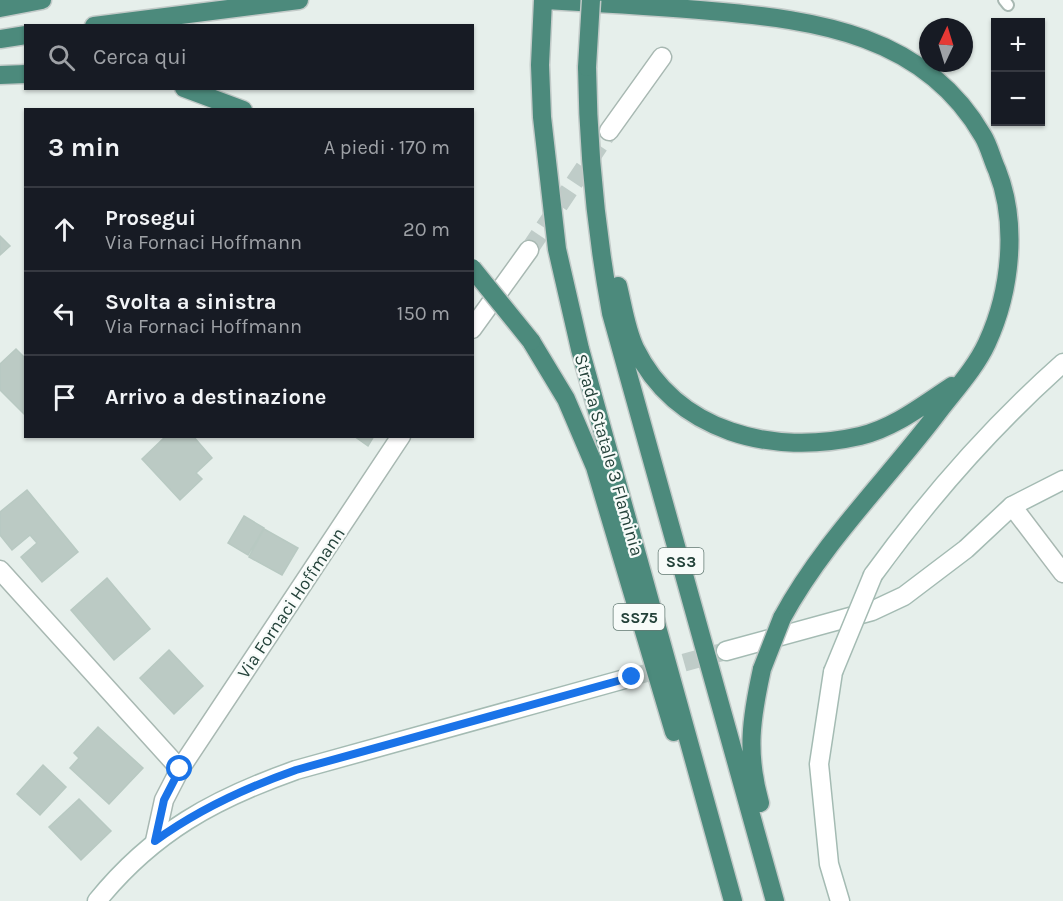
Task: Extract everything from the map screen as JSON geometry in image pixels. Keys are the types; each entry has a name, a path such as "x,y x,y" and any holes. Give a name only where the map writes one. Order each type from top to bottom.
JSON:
{"highway":[{"path":"0,8 42,0"},
{"path":"110,24 299,0"},
{"path":"544,0 731,13 822,24 869,39 912,60 948,89 984,136 1003,187 1010,247 1003,299 987,344 964,379 908,452 821,556 798,589 782,618 762,669 750,721 750,752 756,789 777,867 780,901"},
{"name":"Strada Statale 3 Flaminia","path":"544,0 540,65 542,117 557,249 580,349 733,901"},
{"name":"SS3","path":"591,0 587,67 588,119 596,220 611,313 775,901"},
{"path":"0,39 24,35"},
{"path":"0,75 24,74"},
{"path":"189,90 238,108"},
{"path":"596,220 610,253 635,347 656,380 689,412 727,432 775,442 816,442 861,436 893,424 964,379"},
{"name":"SS75","path":"474,270 531,341 566,399 595,467 719,887 726,901"}],"main road":[{"path":"609,131 662,57"},
{"path":"474,326 529,250"},
{"path":"840,901 829,864 819,764 833,672 873,574 913,520 936,494 1021,400 1063,363"},
{"name":"Via Fornaci Hoffmann","path":"155,841 164,800 180,769 400,438"},
{"path":"726,651 872,611 904,596 966,549 1012,506 1063,480"},
{"path":"1012,506 1063,573"},
{"path":"0,570 180,769"},
{"path":"97,901 119,874 155,841 210,805 245,788 296,770 632,677"}],"building":[{"path":"0,236 10,246 0,255"},
{"path":"16,349 24,357 24,414 0,390 0,364"},
{"path":"164,438 195,438 212,458 196,473 202,479 180,500 142,459"},
{"path":"357,438 373,438 368,446"},
{"path":"27,490 78,552 42,582 21,557 37,543 30,535 12,550 0,535 0,512"},
{"path":"244,516 264,528 248,555 228,543"},
{"path":"264,529 298,548 282,575 249,557"},
{"path":"107,578 150,629 114,660 71,610"},
{"path":"169,650 203,686 174,714 140,678"},
{"path":"98,727 143,768 109,804 70,768 79,758 74,753"},
{"path":"43,765 66,787 40,815 17,794"},
{"path":"79,799 111,831 81,860 49,827"}],"tunnel":[{"path":"529,250 609,131"},
{"path":"632,677 726,651"}],"route":[{"path":"180,769 158,817 155,841 210,805 245,788 296,770 632,677"}]}
